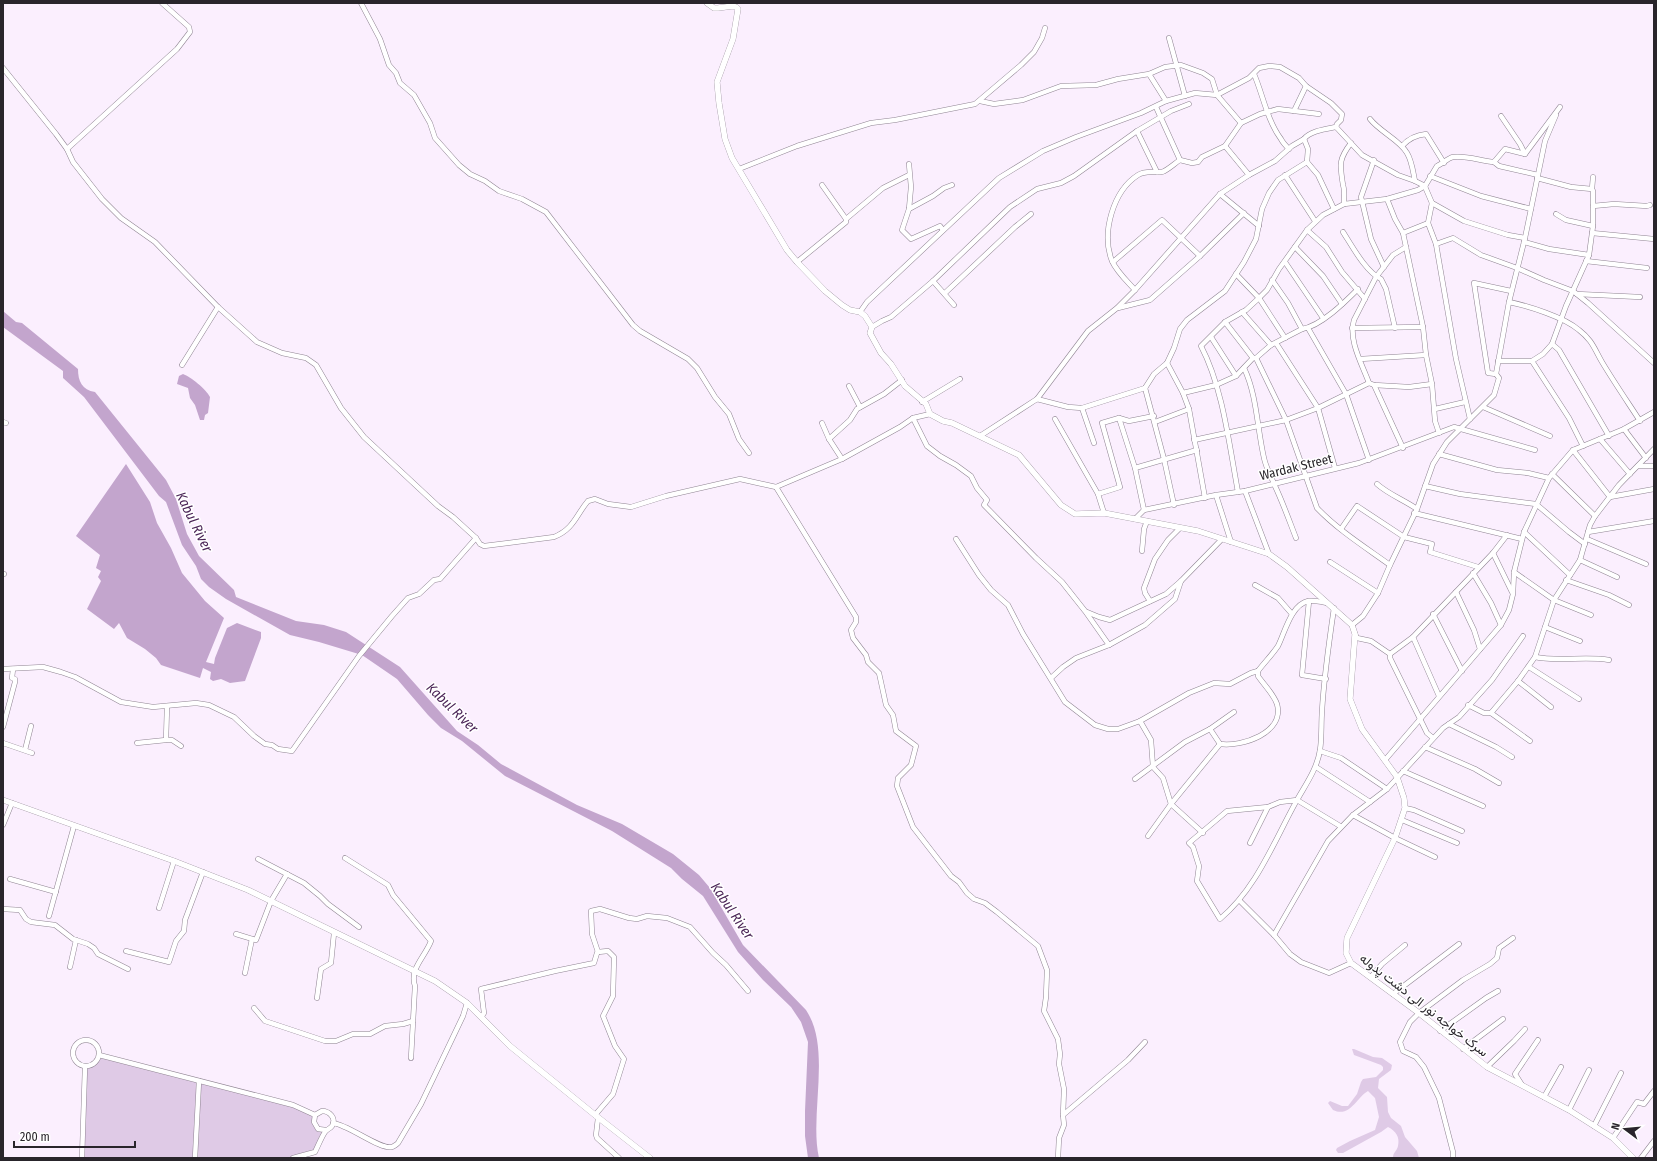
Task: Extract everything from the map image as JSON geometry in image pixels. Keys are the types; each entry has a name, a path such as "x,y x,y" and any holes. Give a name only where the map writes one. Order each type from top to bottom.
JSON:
{"main road":[{"path":"707,3 710,6 718,8 737,5 738,9 738,19 733,39 717,82 725,139 732,158 787,250 825,291 842,305 860,312 864,316 872,327 870,333 881,353 905,386 926,404 930,414"},
{"name":"سرک خواجه نور الی دشت پدوله","path":"930,414 980,436 1019,456 1061,504 1075,514 1104,513 1198,531 1270,554 1287,566 1330,603 1352,625 1355,634 1350,700 1362,729 1397,777 1404,798 1405,808 1395,838 1347,938 1346,953 1350,963 1419,1013 1487,1067 1569,1110 1613,1138 1634,1158"},
{"path":"3,800 174,861 248,890 435,981 467,1003 482,1016 510,1046 596,1117 650,1158"}],"street":[{"path":"67,149 177,48 190,32 189,27 162,3"},
{"path":"361,3 380,38 390,65 396,72 400,82 414,95 430,123 435,138 459,165 470,174 485,181 499,191 522,198 546,212 632,325 688,359 697,368 715,397 729,414 739,439 749,454"},
{"path":"739,169 797,146 871,123 895,120 975,104 1034,52 1042,38 1045,28"},
{"path":"1169,38 1185,96"},
{"path":"980,101 994,104 1023,100 1061,86 1096,85 1118,79 1149,74 1165,67 1181,65 1203,72 1212,79 1217,95 1241,123"},
{"path":"860,312 867,302 992,183 1034,156 1076,137 1156,107 1166,101 1196,93 1217,95 1254,74 1259,68 1269,66 1280,67 1299,78 1306,86 1331,103 1342,114 1341,120 1336,127 1320,130 1305,137 1275,161 1249,174 1220,194 1135,290 1117,308 1088,332 1037,399 980,436"},
{"path":"3,68 67,149 73,162 102,199 121,218 155,242 218,307 257,342 273,350 311,360 316,365 341,408 364,437 438,506 453,517 476,538 480,544 487,546 554,537 572,525 588,501 595,499 608,504 630,507 666,496 740,479 776,487 842,459 900,427 913,418 930,414"},
{"path":"1149,74 1166,101"},
{"path":"1254,74 1261,90 1267,112 1281,140 1289,149"},
{"path":"1294,111 1306,86"},
{"path":"872,327 882,320 891,317 933,281 1010,207 1037,189 1061,183 1074,176 1137,131 1171,110 1189,104"},
{"path":"1156,107 1180,160"},
{"path":"1352,625 1363,616 1378,593 1416,511 1433,464 1439,454 1447,442 1494,395 1499,378 1496,374 1511,291 1531,209 1545,140 1560,107 1525,154"},
{"path":"1180,160 1192,163 1198,162 1202,157 1224,146 1241,123 1267,112 1278,109 1319,114"},
{"path":"1501,116 1525,154"},
{"path":"1370,119 1374,125 1402,146 1408,153 1415,181"},
{"path":"1336,127 1362,155 1374,160 1398,175 1425,186 1432,203 1428,223 1436,244 1465,402 1470,419"},
{"path":"1137,131 1157,172"},
{"path":"1402,146 1407,140 1417,135 1426,134 1444,163"},
{"path":"1304,139 1308,149 1307,162 1318,175 1334,209"},
{"path":"1344,204 1344,186 1340,162 1343,153 1350,143"},
{"path":"1224,146 1249,174"},
{"path":"1494,162 1505,149 1525,154"},
{"path":"1238,492 1216,384 1201,346 1225,322 1246,310 1259,298 1315,221 1344,204 1387,199 1425,186 1437,166 1452,157 1463,157 1494,162 1499,166 1571,187 1592,189"},
{"path":"1135,290 1113,262 1107,237 1112,209 1123,190 1140,173 1149,171 1164,172 1180,160"},
{"path":"1374,160 1361,197 1371,239 1384,267"},
{"path":"1037,399 1068,408 1082,408 1145,388 1154,374 1167,363 1180,329 1187,320 1225,291 1236,274 1256,239 1262,209 1278,180 1307,162"},
{"path":"908,164 910,187 909,209 902,230 911,239 940,226 943,230"},
{"path":"797,262 846,222 846,219 883,188 909,175"},
{"path":"1286,175 1315,221"},
{"path":"1430,176 1481,196 1531,209"},
{"path":"1498,361 1532,361 1543,354 1552,344 1561,319 1575,293 1589,255 1593,226 1593,177"},
{"path":"822,185 846,219"},
{"path":"909,209 933,196 944,188 952,185"},
{"path":"1220,194 1259,226"},
{"path":"1387,199 1403,233 1423,327 1426,355 1432,384 1435,421 1439,433"},
{"path":"1432,203 1464,221 1549,249 1589,255"},
{"path":"1593,206 1614,204 1650,205"},
{"path":"1117,308 1150,300 1200,256 1244,213"},
{"path":"945,294 1015,227 1031,214"},
{"path":"1556,214 1566,220 1593,226"},
{"path":"1113,262 1162,220 1200,256"},
{"path":"1403,233 1428,223"},
{"path":"1308,230 1326,247 1342,272 1365,299"},
{"path":"1343,232 1360,258 1376,277 1381,279 1386,289 1395,328"},
{"path":"1592,233 1654,239"},
{"path":"1436,244 1453,238 1481,255 1517,268 1575,293 1654,363"},
{"path":"1295,247 1323,276 1342,304"},
{"path":"1403,448 1360,359 1352,328 1376,277 1393,255 1406,247"},
{"path":"1586,261 1647,268"},
{"path":"1285,262 1323,318"},
{"path":"1236,274 1259,298 1285,338"},
{"path":"1272,280 1305,328 1346,394 1369,460"},
{"path":"933,281 954,305"},
{"path":"1496,374 1488,373 1474,283 1511,291"},
{"path":"1183,393 1216,384 1236,376 1271,345 1332,314 1358,289"},
{"path":"1575,293 1640,296"},
{"path":"1509,302 1521,304 1561,319 1579,329 1592,342 1602,361 1640,421"},
{"path":"182,365 218,307"},
{"path":"1242,312 1271,345"},
{"path":"1225,322 1255,358 1286,420 1317,508 1341,529 1390,565"},
{"path":"1352,328 1423,327"},
{"path":"1211,337 1236,376"},
{"path":"1276,343 1318,408 1335,468"},
{"path":"1552,344 1559,350 1609,436"},
{"path":"1360,359 1426,355"},
{"path":"1532,361 1569,418 1583,446"},
{"path":"1167,363 1183,393 1188,409 1205,498"},
{"path":"1244,368 1250,379 1268,473 1296,538"},
{"path":"922,402 960,379"},
{"path":"829,439 850,420 857,409 884,394 902,380"},
{"path":"1194,440 1286,420 1318,408 1346,394 1372,384 1410,387 1432,384"},
{"path":"849,386 860,407"},
{"path":"1145,388 1154,416 1174,505"},
{"path":"1435,409 1465,402"},
{"path":"1483,407 1550,436"},
{"path":"1082,408 1094,443"},
{"path":"1155,422 1188,409"},
{"path":"1385,760 1421,720 1439,696 1501,625 1509,610 1513,594 1514,572 1524,532 1536,504 1551,476 1573,450 1624,429 1654,412"},
{"path":"1098,494 1120,487 1102,423 1119,418 1129,421 1154,416"},
{"path":"913,418 926,446 971,476 977,488 987,500 984,505 1062,582 1085,611 1108,646"},
{"path":"1119,418 1135,468 1144,510 1135,519"},
{"path":"1055,419 1098,494 1104,513"},
{"path":"822,423 829,439 842,459"},
{"name":"Wardak Street","path":"1144,510 1174,505 1216,495 1246,491 1369,460 1454,427 1461,428"},
{"path":"1461,428 1536,450"},
{"path":"1624,429 1646,458"},
{"path":"1600,439 1630,474"},
{"path":"1468,705 1484,714 1491,713 1529,667 1535,657 1554,600 1580,560 1588,532 1595,516 1630,474 1654,449"},
{"path":"1135,468 1197,450"},
{"path":"1573,450 1610,497"},
{"path":"1439,454 1497,470 1551,476 1595,516"},
{"path":"1638,466 1654,466"},
{"path":"1377,484 1396,495 1416,511 1522,539"},
{"path":"1425,486 1460,494 1536,504 1569,532 1586,542 1646,564"},
{"path":"776,487 856,617 856,622 851,630 853,638 866,655 868,662 879,673 886,705 892,715 896,731 916,746 911,765 898,778 897,782 898,791 913,827 951,876 959,882 967,893 997,912 1040,949 1047,970 1044,1011 1058,1039 1060,1054 1059,1064 1064,1089 1064,1125 1059,1138 1058,1158"},
{"path":"1610,497 1654,489"},
{"path":"1246,491 1270,554"},
{"path":"1216,495 1231,542"},
{"path":"1341,529 1358,506 1404,537 1432,544 1430,552 1478,567"},
{"path":"1142,551 1144,529 1147,521"},
{"path":"1588,532 1654,521"},
{"path":"1150,601 1144,588 1155,559 1168,540 1180,528"},
{"path":"1524,532 1570,575"},
{"path":"1390,654 1413,637 1433,614 1493,553 1507,535"},
{"path":"3,669 43,667 75,676 121,702 153,707 167,707 196,703 209,705 234,717 265,744 272,745 278,749 292,751 368,645 408,598 419,594 434,580 440,579 476,538"},
{"path":"956,539 979,575 991,590 1008,605 1045,672 1051,678 1065,702 1095,725 1108,729 1118,729 1140,721 1160,709 1214,683 1230,684 1258,671 1277,647 1291,620 1292,614 1298,607 1309,601 1330,603"},
{"path":"1085,611 1098,617 1110,620 1166,594 1182,581 1222,539"},
{"path":"1493,553 1513,594"},
{"path":"1580,560 1617,577"},
{"path":"1330,562 1378,593"},
{"path":"1514,572 1554,600 1591,615"},
{"path":"1473,573 1491,603 1501,625"},
{"path":"1566,580 1609,595 1629,605"},
{"path":"1051,678 1076,658 1108,646 1145,625 1174,599 1182,581"},
{"path":"1255,585 1278,598 1292,614"},
{"path":"1456,592 1474,630 1480,648"},
{"path":"1309,601 1302,675 1326,679"},
{"path":"1334,608 1322,710 1320,751 1316,767 1297,800 1268,855 1240,901 1220,919 1197,881 1199,866 1193,847 1190,844 1226,811 1268,806 1280,802 1297,800 1340,826"},
{"path":"1433,614 1462,671"},
{"path":"1545,627 1580,641"},
{"path":"1355,634 1358,638 1371,641 1390,654 1390,658 1427,733 1433,738"},
{"path":"1274,935 1328,841 1340,826 1386,789 1443,728 1458,717 1492,680 1523,636"},
{"path":"1413,637 1439,696"},
{"path":"1535,657 1579,660 1599,658 1609,660"},
{"path":"1529,667 1579,700"},
{"path":"3,727 15,682 15,679 12,678 13,669"},
{"path":"1210,729 1220,744 1227,745 1259,736 1268,732 1274,725 1277,718 1277,704 1269,690 1258,676 1258,671"},
{"path":"1518,681 1551,707"},
{"path":"166,740 167,707"},
{"path":"1135,779 1185,742 1210,729 1234,712"},
{"path":"1491,713 1530,741"},
{"path":"1140,721 1150,740 1153,767 1163,778 1171,804 1203,833"},
{"path":"1449,724 1496,747 1512,757"},
{"path":"25,750 32,726"},
{"path":"137,743 172,740 181,746"},
{"path":"3,742 32,753"},
{"path":"1148,836 1171,804 1220,744"},
{"path":"1426,747 1475,769 1499,782"},
{"path":"1320,751 1341,758 1386,789"},
{"path":"1316,767 1370,802"},
{"path":"1403,771 1483,806"},
{"path":"3,825 12,803"},
{"path":"1250,843 1268,806"},
{"path":"1405,808 1414,810 1462,831"},
{"path":"1353,815 1395,838 1436,857"},
{"path":"1402,820 1457,843"},
{"path":"49,916 74,826"},
{"path":"345,858 388,885 392,895 430,939 430,944 414,971 411,1058"},
{"path":"258,859 304,883 328,904 359,927"},
{"path":"159,908 174,861"},
{"path":"126,951 169,962 176,942 184,931 185,920 203,872"},
{"path":"236,934 256,940 258,939 271,901 287,874"},
{"path":"10,879 56,892"},
{"path":"1240,901 1274,935 1290,954 1301,962 1328,972 1350,963"},
{"path":"3,909 20,910 26,919 31,922 55,926 76,940 94,948 98,954 128,969"},
{"path":"482,1016 484,1013 481,989 594,963 598,952 592,934 591,911 600,909 637,919 647,916 667,918 690,927 748,991"},
{"path":"317,998 321,969 331,963 334,933"},
{"path":"1453,1158 1453,1152 1439,1098 1424,1067 1416,1057 1403,1051 1400,1042 1410,1022 1419,1013 1463,980 1490,964 1497,958 1499,948 1514,938"},
{"path":"245,973 252,939"},
{"path":"70,967 76,940"},
{"path":"1392,994 1459,944"},
{"path":"1371,977 1382,964 1405,945"},
{"path":"598,952 608,951 614,957 613,996 602,1016 615,1046 624,1059 613,1094 596,1117 596,1135 597,1138 619,1158"},
{"path":"1440,1031 1498,991"},
{"path":"333,1123 343,1125 384,1146 393,1147 398,1143 422,1104 463,1016 467,1003"},
{"path":"254,1008 265,1021 326,1041 336,1041 353,1034 370,1034 385,1026 413,1021"},
{"path":"1463,1049 1503,1019"},
{"path":"1487,1067 1514,1042 1525,1029"},
{"path":"87,1040 92,1042 98,1049 99,1054 94,1063 85,1067 76,1062 73,1058 72,1052 77,1043 87,1040"},
{"path":"1523,1087 1515,1074 1538,1040"},
{"path":"1063,1115 1128,1060 1145,1042"},
{"path":"99,1054 293,1105 316,1115"},
{"path":"82,1158 85,1067"},
{"path":"1544,1097 1561,1067"},
{"path":"1569,1110 1589,1070"},
{"path":"1594,1126 1621,1073"},
{"path":"195,1158 199,1081"},
{"path":"1613,1138 1637,1102 1644,1104 1654,1091"},
{"path":"293,1158 315,1152 326,1130 332,1126 332,1115 322,1111 316,1115 314,1122 318,1129 326,1130"},
{"path":"1641,1158 1654,1141"}],"shaded area":[{"path":"3,311 16,322 22,323 78,369 80,381 84,387 95,392 166,480 176,499 187,534 199,556 234,590 236,597 296,621 324,625 346,632 400,667 457,731 478,745 501,764 577,805 622,824 673,854 699,875 710,888 743,945 806,1010 814,1026 818,1043 819,1062 816,1122 819,1158 808,1158 805,1136 808,1042 801,1022 791,1007 763,980 738,952 703,896 671,868 612,831 505,776 462,741 441,728 397,679 362,655 290,635 226,599 209,587 201,579 196,566 182,545 166,502 159,496 84,397 63,378 63,371 3,327"},
{"path":"183,374 198,384 210,397 208,413 205,415 204,420 200,420 195,405 190,398 188,388 177,384 179,376"},
{"path":"126,464 150,502 157,523 171,548 182,573 205,601 224,618 206,662 214,664 227,628 237,623 261,632 261,638 245,681 230,683 221,679 213,681 210,679 211,672 203,668 200,678 161,665 156,658 145,649 127,638 119,623 114,629 87,609 101,581 98,577 101,571 96,568 100,555 76,536"},
{"path":"1352,1049 1373,1057 1382,1058 1392,1065 1391,1070 1379,1079 1378,1088 1387,1097 1388,1112 1391,1118 1401,1126 1405,1137 1417,1151 1419,1158 1393,1158 1397,1148 1398,1137 1393,1130 1388,1127 1343,1153 1338,1153 1336,1150 1350,1141 1375,1130 1379,1117 1375,1098 1368,1091 1352,1106 1344,1111 1339,1112 1333,1110 1328,1103 1330,1101 1342,1106 1348,1106 1357,1094 1363,1079 1376,1077 1383,1070 1381,1065 1354,1055"},
{"path":"99,1055 293,1105 315,1115 315,1126 326,1130 315,1152 293,1158 82,1158 85,1067 94,1063"}],"water label":[{"name":"Kabul River","path":"194,522"},
{"name":"Kabul River","path":"452,708"},
{"name":"Kabul River","path":"732,911"}]}
